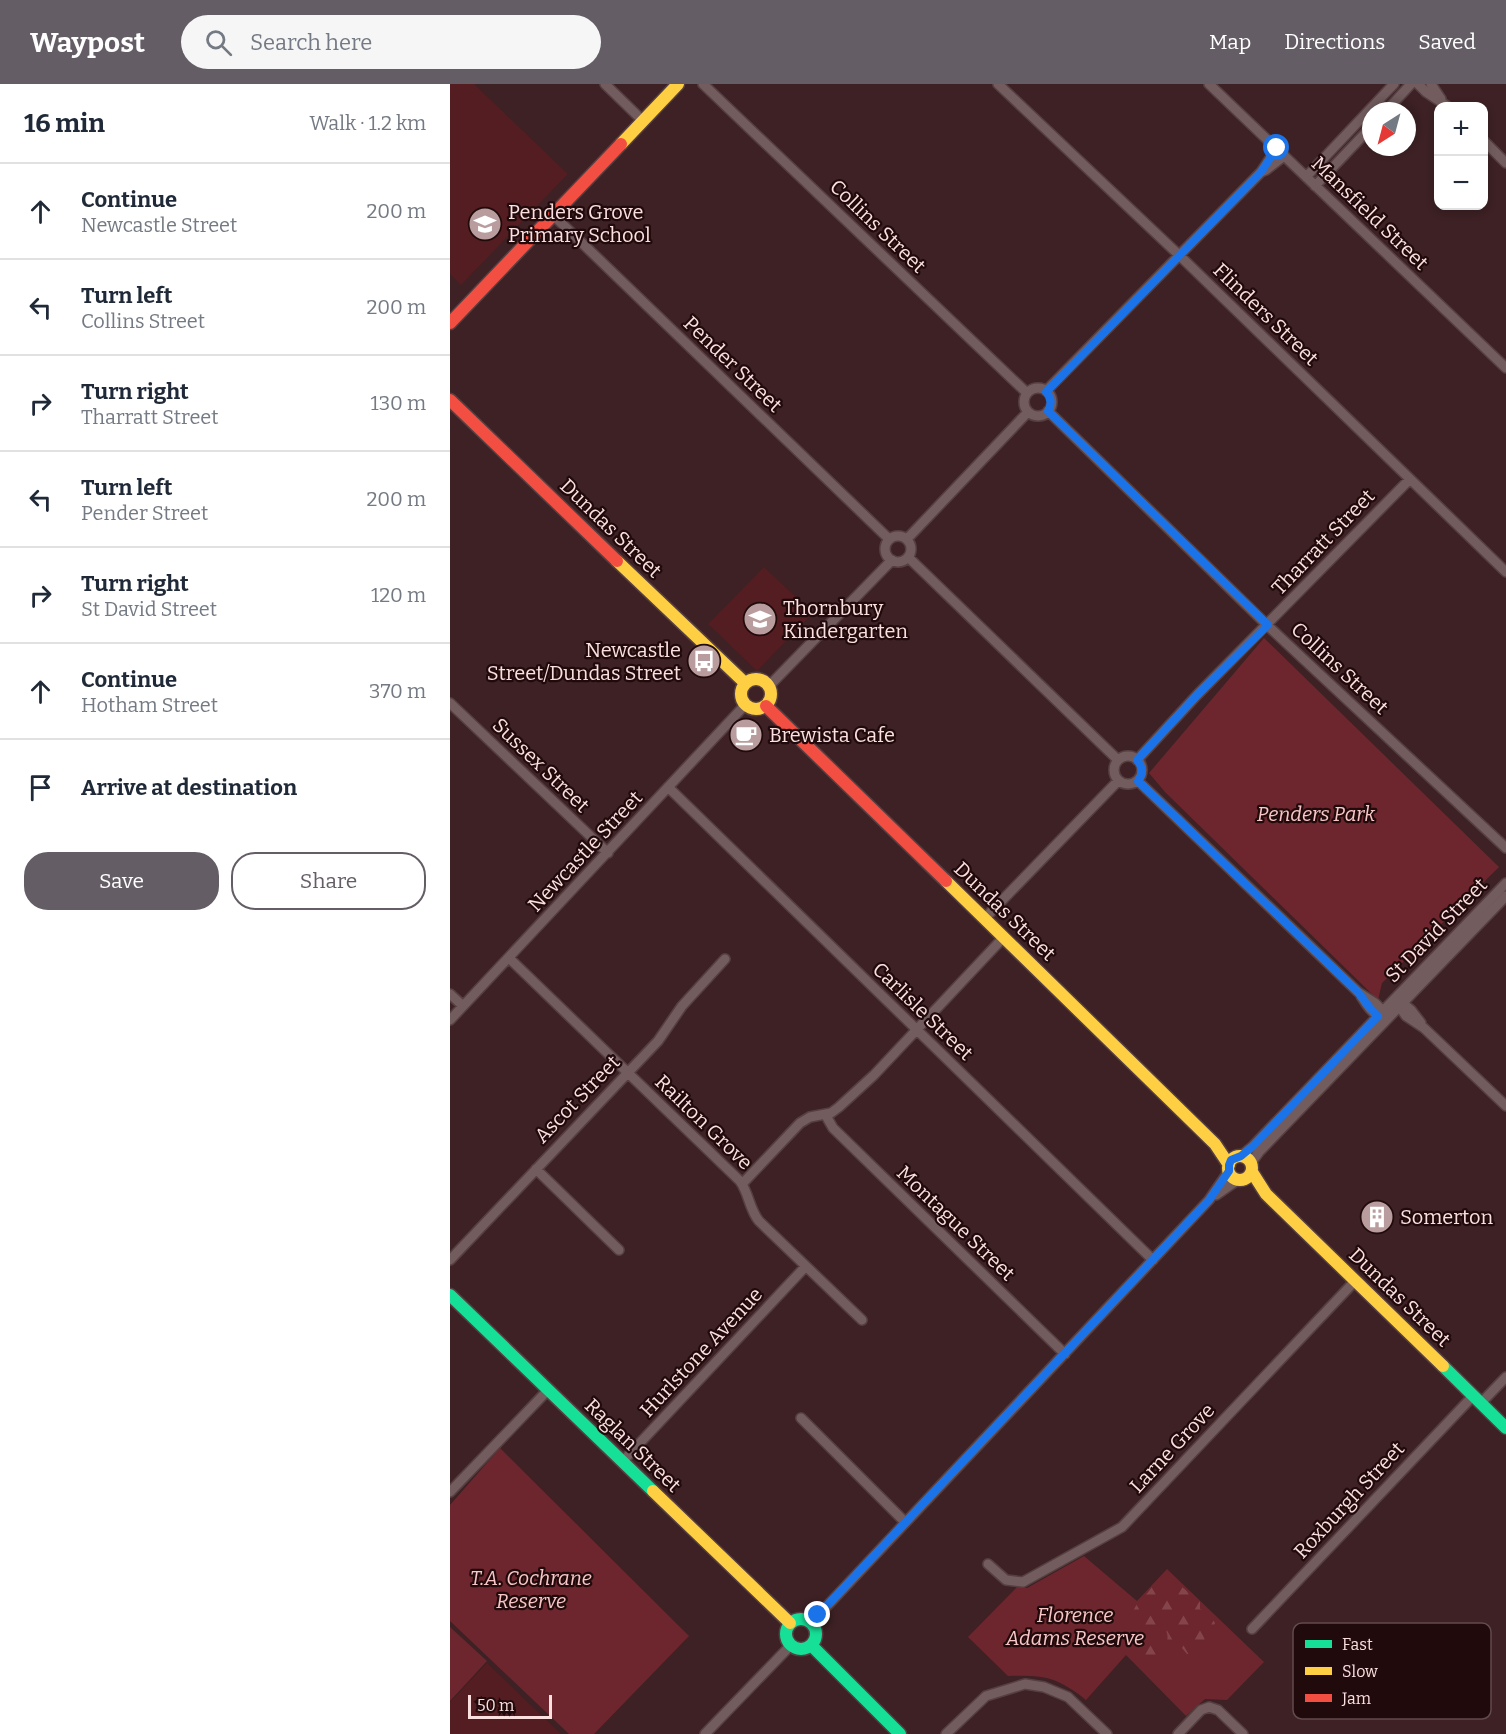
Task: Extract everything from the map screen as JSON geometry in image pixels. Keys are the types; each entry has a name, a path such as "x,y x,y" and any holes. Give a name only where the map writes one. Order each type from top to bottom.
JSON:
{"street":[{"path":"605,84 643,121"},
{"path":"450,323 678,84"},
{"name":"Collins Street","path":"703,84 1027,393"},
{"name":"Flinders Street","path":"998,84 1179,255 1506,572"},
{"name":"Mansfield Street","path":"1209,84 1506,368"},
{"path":"1306,177 1394,84"},
{"path":"1394,102 1411,84"},
{"path":"1418,84 1442,102"},
{"path":"1431,84 1444,102"},
{"path":"1316,186 1362,137"},
{"path":"1488,145 1506,163"},
{"path":"1046,392 1261,172 1277,148"},
{"path":"1261,172 1284,156"},
{"name":"Pender Street","path":"553,215 889,539"},
{"path":"1038,388 1046,392 1051,403 1048,411 1036,416 1028,412 1024,401 1027,393 1038,388"},
{"name":"Dundas Street","path":"450,400 745,683"},
{"name":"Collins Street","path":"1048,411 1268,625 1506,848"},
{"path":"907,539 1028,412"},
{"name":"Tharratt Street","path":"1137,760 1197,695 1410,479"},
{"path":"896,536 907,539 911,550 908,557 899,562 886,555 886,543 889,539 896,536"},
{"path":"908,557 1118,760"},
{"path":"769,686 892,560"},
{"path":"758,679 769,686 771,699 766,706 753,710 745,705 741,697 745,683 758,679"},
{"name":"Sussex Street","path":"450,702 608,853"},
{"name":"Newcastle Street","path":"450,1020 745,705"},
{"name":"Dundas Street","path":"766,706 1506,1428"},
{"path":"1127,756 1137,760 1142,769 1138,781 1129,785 1118,781 1113,772 1118,760 1127,756"},
{"path":"985,918 1118,781"},
{"path":"1138,781 1358,992 1375,1003 1383,1016"},
{"name":"Carlisle Street","path":"668,787 1153,1260"},
{"name":"St David Street","path":"1399,1003 1506,883"},
{"name":"St David Street","path":"811,1623 1240,1168 1253,1146 1506,896"},
{"path":"742,1184 800,1123 810,1117 835,1111 874,1075 1004,938"},
{"name":"Railton Grove","path":"509,958 742,1184 754,1215 862,1320"},
{"name":"Ascot Street","path":"450,1260 658,1041 682,1006 725,959"},
{"path":"450,994 463,1006"},
{"path":"1399,1003 1411,1010 1424,1028 1506,1106"},
{"name":"Montague Street","path":"825,1114 833,1128 1065,1354"},
{"path":"536,1169 619,1250"},
{"name":"Hurlstone Avenue","path":"622,1461 806,1266"},
{"name":"Larne Grove","path":"988,1564 1006,1580 1023,1582 1122,1527 1355,1281"},
{"name":"Raglan Street","path":"450,1295 790,1623"},
{"name":"Roxburgh Street","path":"1252,1629 1477,1400 1506,1377"},
{"path":"450,1492 548,1390"},
{"path":"801,1418 905,1522"},
{"path":"800,1619 811,1623 816,1634 815,1640 800,1648 791,1645 786,1634 790,1623 800,1619"},
{"path":"811,1644 900,1734"},
{"path":"709,1733 791,1645"},
{"path":"946,1734 986,1696 1025,1684 1044,1687 1068,1697 1107,1734"},
{"path":"1178,1734 1200,1710 1209,1707 1218,1710 1243,1734"}],"shaded area":[{"name":"Penders Grove Primary School","path":"450,84 474,84 568,174 461,285 450,274"},
{"name":"Thornbury Kindergarten","path":"764,567 813,613 757,671 708,624"},
{"path":"487,1663 561,1734 450,1734 450,1702"}],"green space":[{"name":"Penders Park","path":"1264,638 1499,867 1382,983 1378,1000 1165,792 1149,773"},
{"name":"T.A. Cochrane Reserve","path":"500,1448 689,1636 594,1734 569,1734 450,1621 450,1505"},
{"name":"Florence Adams Reserve","path":"1084,1556 1137,1601 1167,1569 1264,1662 1227,1700 1205,1699 1186,1716 1126,1655 1086,1700 1067,1686 1050,1679 1008,1676 968,1637 1018,1586 1027,1588"},
{"path":"1164,1580 1178,1580 1182,1587 1200,1602 1200,1609 1209,1614 1215,1623 1212,1629 1206,1628 1197,1620 1195,1624 1203,1635 1204,1649 1197,1653 1187,1654 1182,1648 1172,1649 1166,1644 1167,1634 1161,1625 1155,1637 1161,1647 1159,1662 1148,1670 1139,1665 1134,1656 1119,1648 1116,1641 1126,1637 1140,1639 1146,1626 1133,1612 1153,1586"},
{"path":"450,1627 487,1661 450,1701"}],"traffic: fast":[{"path":"450,1295 653,1491"},
{"path":"1443,1366 1506,1428"},
{"path":"801,1619 807,1620 815,1628 816,1634 815,1640 807,1648 801,1649 795,1648 787,1640 786,1634 787,1628 795,1620 801,1619"},
{"path":"811,1645 900,1734"}],"traffic: slow":[{"path":"621,144 678,84"},
{"path":"617,561 745,683"},
{"path":"756,679 767,683 771,694 767,705 756,709 745,705 741,694 745,683 756,679"},
{"path":"946,881 1215,1144 1229,1165"},
{"path":"1240,1156 1248,1160 1252,1168 1248,1176 1240,1180 1232,1176 1228,1168 1232,1160 1240,1156"},
{"path":"1252,1172 1266,1194 1443,1366"},
{"path":"653,1491 790,1623"}],"traffic: jam":[{"path":"450,323 621,144"},
{"path":"450,400 617,561"},
{"path":"766,706 946,881"}],"place":[{"name":"Penders Grove Primary School","path":"485,224"},
{"name":"Thornbury Kindergarten","path":"760,619"},
{"name":"Newcastle Street/Dundas Street","path":"704,661"},
{"name":"Brewista Cafe","path":"746,735"},
{"name":"Somerton","path":"1377,1217"}],"route":[{"path":"818,1615 1209,1200 1229,1171 1231,1160 1236,1156 1241,1156 1253,1146 1378,1016 1358,992 1138,781 1142,769 1137,760 1197,695 1268,625 1048,411 1051,399 1046,392 1261,172 1277,148"}]}
